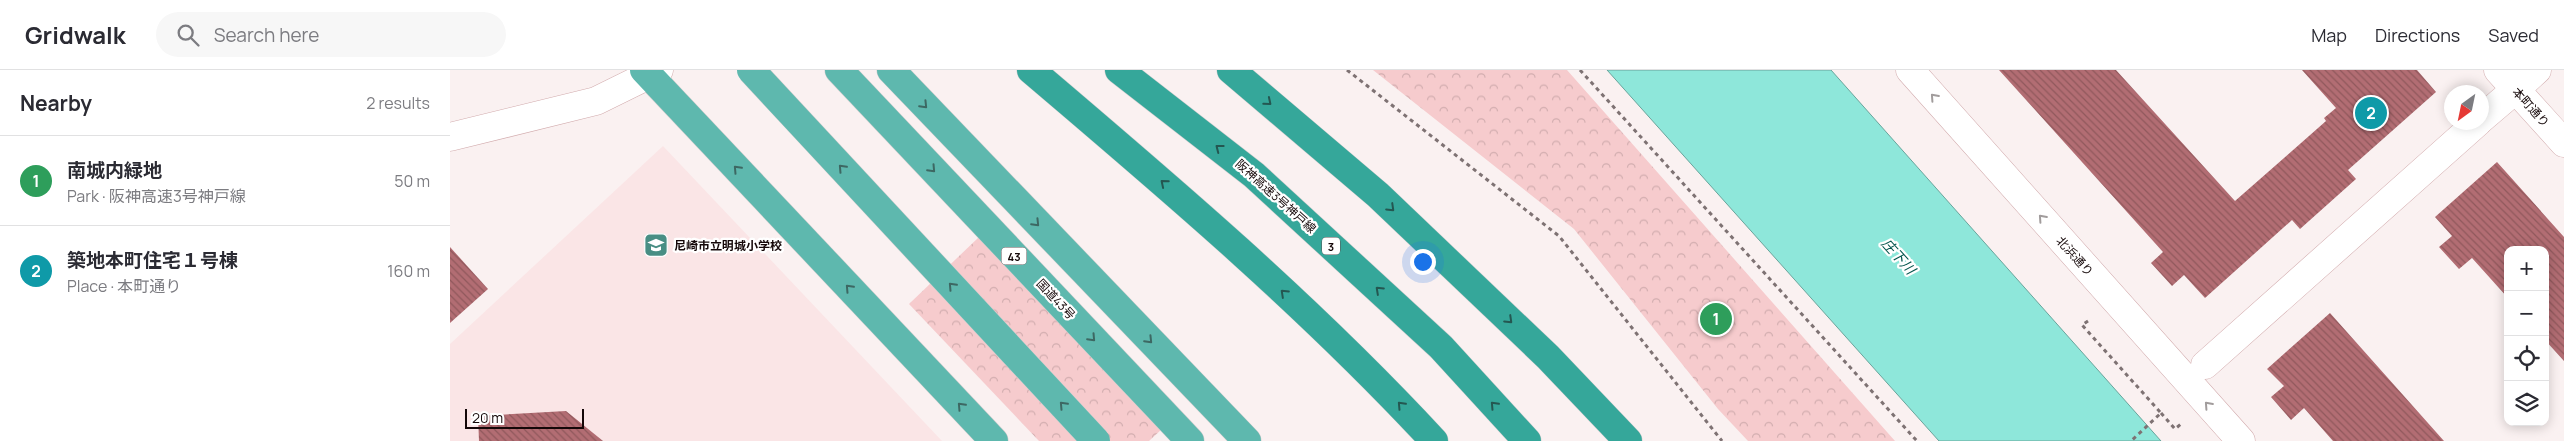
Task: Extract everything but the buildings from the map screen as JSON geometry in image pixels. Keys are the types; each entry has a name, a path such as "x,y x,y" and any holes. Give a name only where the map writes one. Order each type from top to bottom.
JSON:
{"highway":[{"path":"751,70 1096,441"},
{"name":"国道43号","path":"838,70 1190,441"},
{"path":"890,70 1247,441"},
{"path":"1031,70 1191,206 1388,391 1434,441"},
{"name":"阪神高速3号神戸線","path":"1119,70 1254,175 1440,347 1527,441"},
{"path":"1231,70 1378,195 1548,357 1628,441"},
{"path":"650,72 994,441"}],"street":[{"name":"北浜通り","path":"1910,70 2241,441"},
{"path":"2489,108 2507,80 2537,70"},
{"path":"450,137 596,101 650,72"},
{"name":"本町通り","path":"2507,80 2564,143"},
{"path":"2205,365 2469,130"}],"path":[{"path":"1347,70 1559,236 1722,441"},
{"path":"1580,70 1917,441"},
{"path":"2092,316 2082,325 2175,429"},
{"path":"2131,441 2161,413"}],"shaded area":[{"name":"尼崎市立明城小学校","path":"663,146 942,441 450,441 450,344"}],"green space":[{"path":"1373,70 1567,70 1895,441 1748,441 1718,409 1574,229"},
{"path":"979,237 1162,429 1149,441 1039,441 909,304"}],"water":[{"name":"庄下川","path":"1607,70 1831,70 2161,441 1939,441"}],"place":[{"name":"築地本町住宅１号棟","path":"2371,113"},
{"name":"尼崎市立明城小学校","path":"656,245"},
{"name":"南城内緑地","path":"1716,319"}]}
